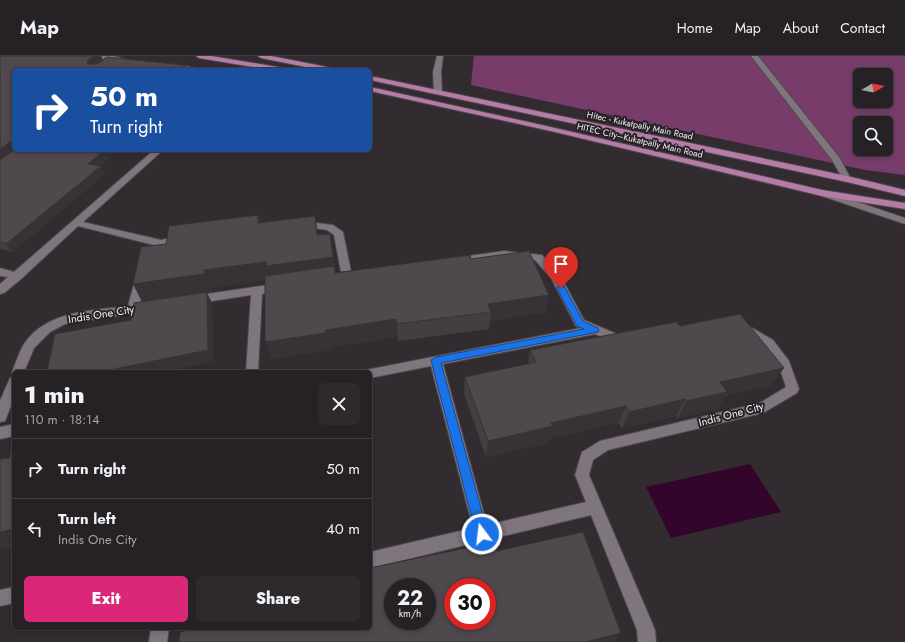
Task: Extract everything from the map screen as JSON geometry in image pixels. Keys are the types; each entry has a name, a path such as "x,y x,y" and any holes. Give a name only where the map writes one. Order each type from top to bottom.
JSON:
{"main road":[{"path":"199,56 256,68"},
{"path":"262,56 274,57 323,68"},
{"name":"Hitec - Kukatpally Main Road","path":"372,78 847,179 905,193"},
{"name":"HITEC City–Kukatpally Main Road","path":"372,89 555,130 822,193 905,206"}],"street":[{"path":"99,56 126,60"},
{"path":"438,92 437,72 440,56"},
{"path":"754,56 836,158 847,179"},
{"path":"100,66 112,58"},
{"path":"161,65 183,68"},
{"path":"0,290 156,152"},
{"path":"822,193 905,221"},
{"path":"76,223 161,243 196,236"},
{"path":"292,225 306,223 330,226 338,234 347,277"},
{"path":"133,309 143,266 161,243"},
{"path":"445,262 504,254 538,257 554,276 580,323 618,340 633,338"},
{"path":"0,272 17,276"},
{"path":"180,302 294,285"},
{"path":"252,370 257,290"},
{"name":"Indis One City","path":"19,370 29,346 46,329 62,320 156,306"},
{"name":"Indis One City","path":"647,642 646,630 582,475 587,456 605,445 763,408 793,390 783,361 769,343 737,325 731,326"},
{"path":"372,373 595,330"},
{"path":"436,360 482,534"},
{"path":"0,417 12,387"},
{"path":"0,433 12,430"},
{"path":"372,560 596,507"},
{"path":"0,598 12,595"},
{"path":"158,642 160,630"}],"shaded area":[{"path":"474,56 905,56 905,175 865,170 471,85"},
{"path":"750,464 781,512 671,538 646,487"}],"building":[{"path":"0,56 94,56 87,61 88,64 97,64 107,57 185,65 181,68 12,68 12,141 0,149"},
{"path":"12,151 103,152 88,164 101,166 6,244 0,242 0,160"},
{"path":"258,215 258,223 315,216 317,235 330,234 333,257 266,266 266,262 204,270 204,274 133,284 141,247 166,244 169,226"},
{"path":"529,251 549,295 488,304 491,312 397,324 396,319 326,330 326,333 265,342 265,276 334,266 335,273 470,255 471,259"},
{"path":"207,292 208,350 110,370 47,370 55,334 131,320 134,303"},
{"path":"740,314 784,368 720,382 727,392 686,401 685,399 629,412 626,406 551,423 553,426 488,441 465,377 536,362 530,350 676,322 680,326"},
{"path":"12,448 12,529 0,532 0,459 9,458"},
{"path":"583,532 621,633 585,642 179,642 180,632 188,630 372,630 372,568 495,542 497,551"}],"route":[{"path":"482,534 436,360 595,330 580,323 561,288"}]}
